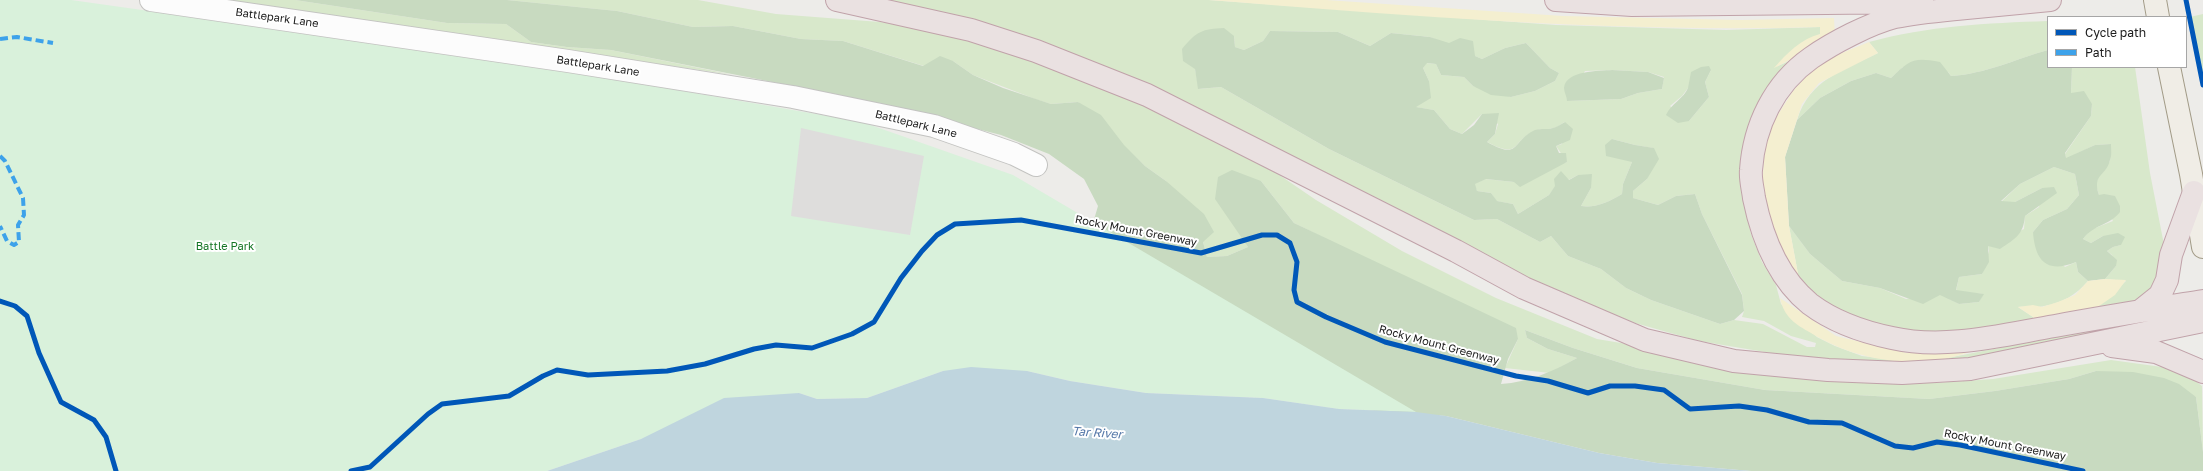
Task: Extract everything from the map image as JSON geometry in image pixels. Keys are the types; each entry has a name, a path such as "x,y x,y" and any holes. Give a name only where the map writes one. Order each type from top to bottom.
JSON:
{"highway":[{"path":"837,0 971,30 1036,51 1147,95 1456,251 1524,288 1645,340 1734,361 1828,370 1902,373 1970,369 2203,321"},
{"path":"1556,0 1632,5 2050,0"},
{"path":"2050,0 1926,12 1894,18 1837,43 1808,60 1774,96 1756,134 1750,173 1762,230 1782,271 1809,302 1828,316 1844,324 1892,338 1939,343 2008,334 2203,301"},
{"path":"2140,311 2160,295 2167,280 2171,255 2194,192"},
{"path":"2097,344 2156,352 2203,372"}],"main road":[{"path":"2155,0 2158,16"},
{"path":"2169,68 2194,192 2203,247"}],"street":[{"name":"Battlepark Lane","path":"151,0 568,61 793,97 934,126 1007,151 1036,165"}],"green space":[{"name":"Battle Park","path":"0,0 71,0 192,17 579,73 862,122 1013,175 1416,412 1338,409 1263,398 1146,393 1070,381 1027,371 943,371 867,398 817,399 799,393 641,439 547,471 0,471"},
{"path":"218,0 295,0 447,23 506,24 531,42 567,47 611,50 734,75"},
{"path":"295,0 507,0 617,11 693,27 733,26 801,39 843,41 923,66 940,56 953,61 973,75 1003,88 1051,104 1078,102 1101,115 1124,145 1145,166 1166,181 1204,214 1214,232 1203,242 1207,257 1227,256 1248,247 1215,199 1218,177 1232,170 1261,181 1294,223 1516,328 1518,339 1508,359 1501,384 1540,376 1577,358 1548,349 1527,338 1525,330 1573,348 1637,368 1765,390 1929,399 1995,391 2069,379 2096,371 2133,372 2164,378 2179,384 2196,397 2203,452 2203,471 1751,471 1657,463 1599,453 1446,416 1364,410 1081,264 1098,206 1084,179 1049,154 1001,135 868,101 611,50 567,47 531,42 506,24 447,23"},
{"path":"507,0 698,0 776,14 880,22 936,31 988,44 1120,93 1233,147 1275,172 1316,200 1402,251 1496,298 1597,339 1836,379 1934,383 1993,379 2111,360 2162,367 2188,375 2202,386 2203,452 2196,397 2096,371 2069,379 1995,391 1929,399 1765,390 1637,368 1573,348 1525,330 1527,338 1548,349 1577,358 1550,373 1505,368 1518,339 1385,268 1294,223 1261,181 1239,232 1248,247 1227,256 1207,257 1203,242 1166,181 1145,166 1078,102 1051,104 973,75 953,61 924,66 843,41 801,39 733,26 693,27 617,11"},
{"path":"875,0 1209,0 1556,25 1726,30 1820,27 1820,34 1776,67 1802,55 1782,73 1744,203 1751,234 1762,262 1776,285 1781,304 1817,337 1835,346 1862,356 1896,360 1883,363 1789,356 1699,341 1635,323 1531,281 1184,104","holes":["1270,31 1338,32 1370,46 1391,33 1430,37 1482,59 1505,48 1526,43 1550,68 1559,73 1555,81 1535,91 1511,97 1473,86 1464,77 1441,75 1436,64 1426,63 1423,68 1429,81 1415,107 1434,110 1450,129 1462,134 1482,114 1498,124 1495,134 1487,142 1498,147 1511,149 1527,135 1535,131 1558,127 1565,122 1562,144 1556,146 1567,162 1514,182 1485,179 1474,184 1477,191 1491,193 1496,201 1513,204 1518,214 1549,195 1555,187 1578,175 1591,188 1581,206 1597,205 1607,202 1622,194 1623,184 1632,162 1612,139 1653,148 1647,179 1633,191 1633,198 1658,205 1676,196 1695,194 1702,214 1742,294 1744,311 1742,317 1764,321 1791,336 1816,343 1815,347 1807,347 1763,324 1734,320 1720,324 1651,300 1626,288 1601,269 1568,256 1551,236 1540,242 1497,219 1474,220 1329,149 1221,87 1199,89 1195,69 1234,36 1235,47 1244,50 1263,41","1612,70 1648,72 1664,77 1662,89 1638,93 1621,99 1567,101 1585,71","1711,70 1705,82 1709,97 1689,121 1670,106 1682,96 1688,88"]},
{"path":"2203,14 2203,81 2190,17"},
{"path":"2047,21 2047,50 1964,75 1951,76 1948,72 1903,67 1891,78 1876,73 1851,81 1820,98 1797,120 1810,95 1819,86 1840,71 1878,53 1869,42 1913,32 1958,26"},
{"path":"1224,28 1234,36 1235,47 1244,50 1263,41 1270,31 1338,32 1370,46 1391,33 1430,37 1449,43 1460,38 1473,41 1475,56 1482,59 1505,48 1526,43 1550,68 1559,73 1555,81 1535,91 1511,97 1491,95 1473,86 1464,77 1441,75 1436,64 1427,63 1423,68 1429,81 1431,98 1416,107 1434,110 1450,129 1462,134 1474,125 1482,114 1499,113 1495,134 1487,142 1505,150 1515,147 1527,134 1535,130 1553,128 1565,122 1573,129 1570,140 1556,146 1559,153 1566,153 1567,162 1520,187 1514,182 1486,179 1475,184 1477,191 1491,193 1497,201 1513,204 1518,214 1549,195 1555,186 1554,179 1561,171 1569,180 1578,175 1592,174 1591,188 1581,206 1597,205 1607,202 1622,194 1623,184 1632,162 1606,156 1605,145 1612,139 1654,148 1659,159 1647,179 1633,191 1633,198 1658,205 1676,196 1695,194 1702,214 1742,295 1744,311 1734,320 1720,324 1651,300 1626,288 1601,269 1568,256 1551,236 1540,242 1497,219 1474,220 1329,149 1221,87 1198,89 1195,69 1183,61 1182,49 1200,32 1210,29"},
{"path":"2047,50 2047,68 2072,68 2071,93 2084,91 2092,104 2091,116 2065,153 2066,158 2095,145 2111,144 2111,158 2106,170 2098,179 2097,188 2099,195 2104,194 2115,196 2120,206 2120,212 2116,217 2092,230 2083,239 2091,243 2103,236 2118,233 2125,237 2121,245 2113,247 2107,251 2117,260 2116,266 2105,279 2088,281 2078,272 2076,262 2066,265 2050,265 2044,262 2036,251 2033,232 2043,220 2067,209 2079,195 2075,174 2054,167 2020,184 2001,201 2015,202 2042,188 2054,187 2057,193 2025,216 2018,236 2000,249 1988,246 1989,262 1982,274 1959,277 1956,290 1984,294 1979,302 1959,304 1940,295 1923,304 1880,288 1842,281 1810,254 1789,226 1785,157 1797,120 1820,98 1851,81 1876,73 1891,78 1912,61 1924,60 1940,62 1951,76 1964,75"},
{"path":"1709,66 1711,70 1705,82 1709,97 1689,121 1678,123 1666,115 1686,92 1691,72 1701,67"},
{"path":"2072,68 2135,68 2150,173 2166,255 2150,294 2131,304 2092,311 2126,281 2105,279 2116,266 2112,255 2107,251 2113,247 2121,245 2103,236 2091,243 2083,239 2090,230 2113,221 2099,195 2096,185 2098,177 2110,161 2111,144 2095,145 2066,159 2065,154 2091,116 2092,104 2071,93"},
{"path":"1612,70 1648,72 1664,78 1662,89 1638,93 1621,99 1567,101 1564,88 1566,82 1571,78 1592,71"},
{"path":"2054,167 2075,174 2079,195 2067,209 2043,220 2033,232 2065,267 2076,262 2078,272 2088,281 2074,294 2057,303 2041,307 2018,307 2033,317 2036,322 1938,335 1864,323 1826,303 1799,279 1789,226 1810,254 1842,281 1880,288 1906,299 1940,294 1959,304 1979,302 1983,294 1956,291 1959,277 1982,274 1989,251 1988,246 2024,229 2025,216 2039,207 2042,188 2015,202 2001,202 2020,184"},
{"path":"2096,329 2095,336 1974,357 1937,360"}],"sand":[{"path":"1209,0 1326,0 1563,16 1740,20 1834,18 1835,37 1774,68 1795,47 1807,39 1820,34 1820,27 1667,28 1514,22"},
{"path":"1869,42 1878,53 1819,83 1802,104 1785,157 1789,226 1799,279 1781,255 1761,207 1765,142 1777,116 1793,91 1812,70 1832,57"},
{"path":"2105,279 2126,280 2115,295 2092,311 2036,322 2033,317 2018,307 2033,305 2042,307 2058,302 2075,295 2088,281"},
{"path":"1780,298 1836,336 1907,353 1970,352 1945,359 1921,362 1888,360 1856,353 1825,341 1795,323 1784,310"}],"shaded area":[{"path":"801,128 924,156 910,235 791,216"}],"water":[{"name":"Tar River","path":"971,367 1027,371 1070,381 1146,393 1263,398 1339,409 1416,412 1446,416 1599,453 1657,463 1751,471 547,471 641,439 724,398 799,393 817,399 867,398 943,371"}],"marked path":[{"path":"0,39 17,37 53,43"},
{"path":"0,156 5,161 23,198 24,215 18,225 19,242 14,245 7,241 0,226"}],"cycle path":[{"path":"2186,0 2203,85"},
{"name":"Rocky Mount Greenway","path":"351,471 370,467 428,414 442,404 509,396 543,376 557,370 588,375 667,371 705,364 754,349 776,345 812,348 852,334 874,322 901,278 922,251 937,235 955,224 1021,220 1201,253 1262,235 1277,235 1290,243 1297,262 1294,290 1297,302 1326,317 1385,342 1516,376 1548,381 1588,393 1610,386 1635,386 1664,390 1690,409 1739,406 1767,410 1809,422 1842,423 1895,446 1913,448 1937,442 1960,445 2083,471"},
{"path":"0,301 15,306 27,316 39,353 61,402 94,420 106,437 116,471"}]}
